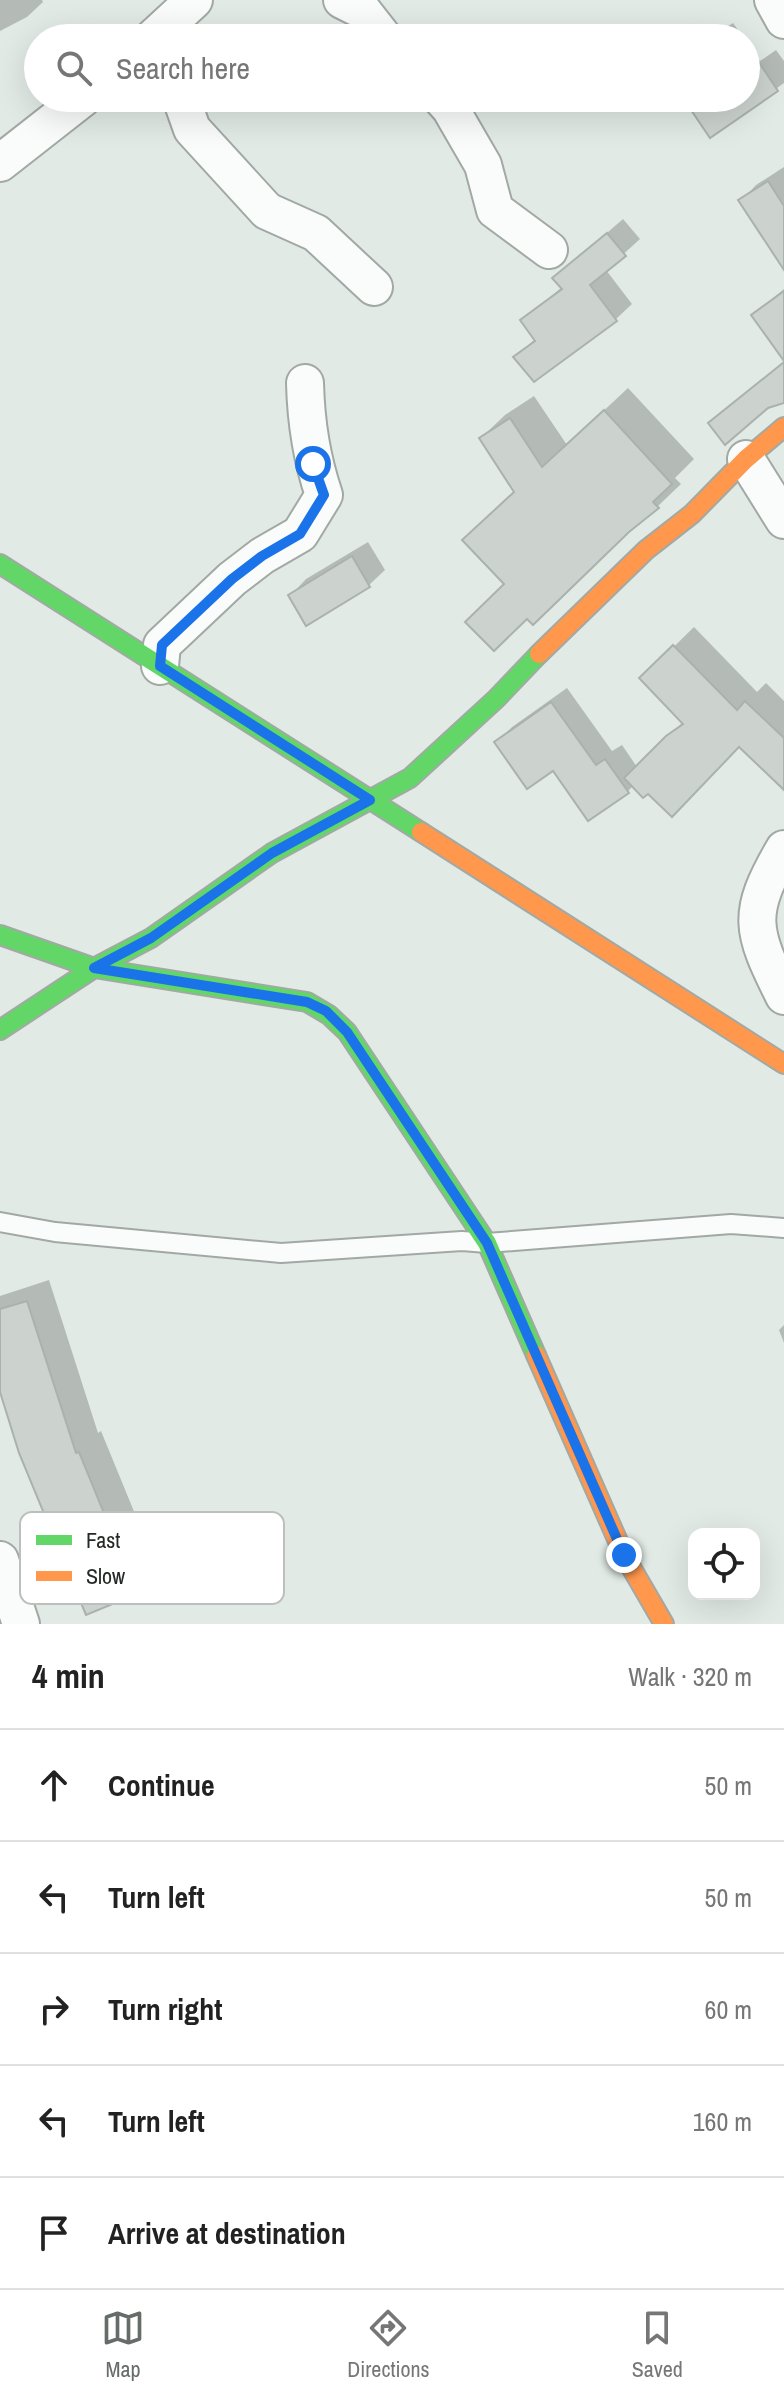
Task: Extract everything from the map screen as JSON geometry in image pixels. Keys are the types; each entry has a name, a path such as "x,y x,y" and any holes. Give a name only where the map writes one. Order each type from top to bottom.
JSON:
{"street":[{"path":"168,24 194,0"},
{"path":"342,0 362,10 373,24"},
{"path":"773,0 784,20"},
{"path":"0,163 65,112"},
{"path":"186,112 192,129 267,211 316,233 374,287"},
{"path":"452,112 483,165 495,210 549,250"},
{"path":"160,666 162,645 232,579 262,556 300,534 324,495 313,464 306,425 305,383"},
{"path":"0,1030 94,968 151,938 272,853 422,768 496,699 585,607 646,550 692,514 746,459 784,427"},
{"path":"746,459 784,520"},
{"path":"0,564 784,1064"},
{"path":"784,849 765,880 756,913 758,936 784,996"},
{"path":"0,935 94,968 307,1002 326,1011 347,1032 487,1243 624,1555 664,1624"},
{"path":"0,1560 21,1624"}],"lane":[{"path":"0,1222 55,1232 281,1253 462,1241 487,1243 731,1224 784,1228"}],"building":[{"path":"760,64 778,91 760,103"},
{"path":"692,112 748,112 710,138"},
{"path":"768,181 784,206 784,270 738,200"},
{"path":"607,233 626,256 590,285 617,321 534,382 513,357 535,341 520,320 562,289 552,278"},
{"path":"784,291 784,361 751,315"},
{"path":"784,362 784,403 768,408 725,445 708,423"},
{"path":"604,410 672,484 653,502 659,508 629,532 533,625 527,619 494,651 465,622 504,584 462,540 514,492 479,438 510,418 542,467"},
{"path":"352,556 370,587 306,626 288,595"},
{"path":"673,645 737,710 745,701 784,738 784,790 739,747 672,817 648,794 643,798 624,778 666,736 683,724 639,678"},
{"path":"551,702 596,765 605,759 629,793 588,821 553,771 527,789 494,742"},
{"path":"27,1301 76,1453 79,1452 104,1512 43,1512 19,1453 0,1392 0,1309"},
{"path":"81,1604 113,1604 86,1615"}],"traffic: fast":[{"path":"0,564 421,832"},
{"path":"0,1030 94,968 151,938 272,853 410,778 496,699 539,654"},
{"path":"0,935 94,968 307,1002 329,1015 347,1032 487,1243 536,1355"}],"traffic: slow":[{"path":"539,654 646,550 692,514 746,459 784,427"},
{"path":"421,832 784,1064"},
{"path":"536,1355 624,1555 664,1624"}],"route":[{"path":"313,464 324,495 300,534 262,556 232,579 162,645 160,666 370,800 272,853 151,938 94,968 307,1002 326,1011 347,1032 487,1243 624,1555"}]}
